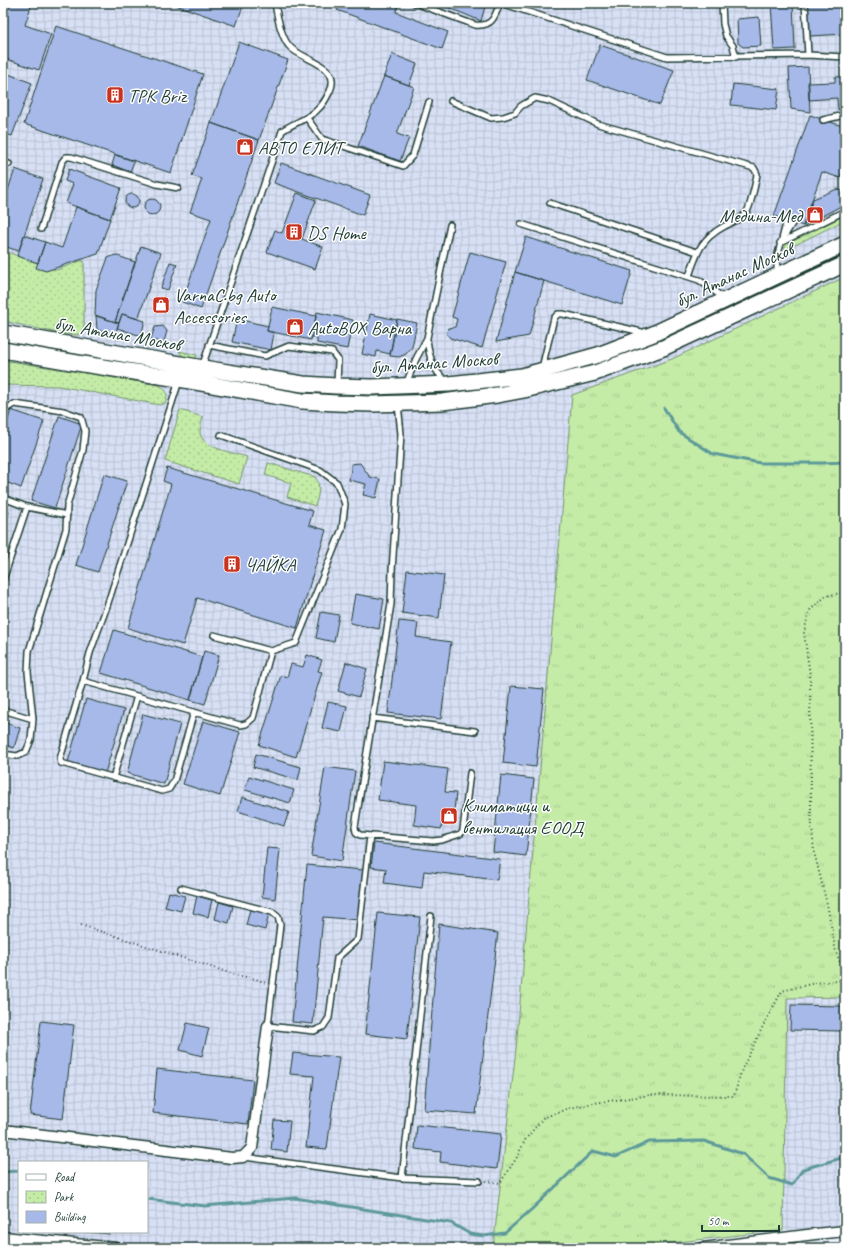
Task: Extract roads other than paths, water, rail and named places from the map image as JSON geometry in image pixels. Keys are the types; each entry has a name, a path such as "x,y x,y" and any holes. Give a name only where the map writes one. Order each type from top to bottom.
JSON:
{"main road":[{"name":"бул. Атанас Москов","path":"3,333 202,368 304,384 336,386 405,386 449,384 522,376 598,355 653,334 845,244"},
{"name":"бул. Атанас Москов","path":"3,350 302,401 337,403 442,402 497,395 545,386 595,373 663,348 845,264"},
{"path":"179,379 192,378 195,375 194,370 187,365"}],"street":[{"path":"3,1130 232,1158 243,1157 252,1148 268,1026"},
{"path":"703,1248 845,1231"},
{"path":"3,1237 116,1248"}],"lane":[{"path":"202,368 282,131 306,118 324,103 332,87 333,78 330,72 295,52 289,46 283,35 275,3"},
{"path":"415,3 481,26 486,25 494,18 500,3 667,57 808,55 845,57"},
{"path":"722,3 723,24 726,36 733,46 736,57"},
{"path":"806,3 808,55"},
{"path":"451,100 491,118 503,117 515,113 521,106 535,98 549,101 598,124 754,168 757,174 747,212 707,238 697,252 689,276"},
{"path":"306,118 322,139 403,166 413,155 429,102"},
{"path":"823,120 840,116 845,117"},
{"path":"829,122 845,117"},
{"path":"41,229 62,162 66,157 71,157 158,184 178,188"},
{"path":"3,162 9,164"},
{"path":"550,203 697,252"},
{"path":"780,243 845,211"},
{"path":"777,276 777,258 787,220"},
{"path":"780,243 793,222"},
{"path":"521,224 689,276 699,280 727,300"},
{"path":"405,386 426,338 450,225"},
{"path":"541,371 554,318 558,314 653,334"},
{"path":"426,338 429,355 434,366 439,376 449,384"},
{"path":"209,345 265,356 289,346 332,352 338,360 336,386"},
{"path":"179,379 109,599 90,653 60,759 61,763 162,791 169,789 174,781 194,712"},
{"path":"398,403 401,434 391,604 372,718 356,832 360,835 433,841 442,840 462,832 470,773"},
{"path":"3,411 14,404 64,411 81,418 85,431 83,450 67,506 66,529 29,651 28,672 33,719 31,740 26,752 17,756 3,754"},
{"path":"214,635 271,651 296,643 342,529 344,504 337,483 320,470 221,435"},
{"path":"3,498 27,507 67,515"},
{"path":"3,580 27,507"},
{"path":"83,680 240,725 246,724 253,718 271,651"},
{"path":"112,778 138,696"},
{"path":"3,710 33,719"},
{"path":"372,718 475,731"},
{"path":"181,888 272,912 278,917 280,924 268,1026 314,1031 323,1028 328,1018 337,958 358,940 370,836"},
{"path":"402,1178 431,916"},
{"path":"243,1157 402,1178 479,1181"}],"waterway":[{"path":"664,408 679,432 713,454 760,463 845,462"},
{"path":"148,1199 205,1206 295,1198 451,1223 470,1234 484,1236 505,1233 593,1151 616,1157 649,1142 704,1141 743,1154 769,1178 792,1185 803,1169 845,1157"},
{"path":"3,1172 18,1171"}],"place":[{"name":"TPK Briz","path":"115,95"},
{"name":"АВТО ЕЛИТ","path":"245,147"},
{"name":"Медина-Мед","path":"815,215"},
{"name":"DS Home","path":"294,232"},
{"name":"VarnaC.bg Auto Accessories","path":"161,305"},
{"name":"AutoBOX Варна","path":"295,327"},
{"name":"ЧАЙКА","path":"232,564"},
{"name":"Климатици и вентилация ЕООД","path":"449,816"}]}
